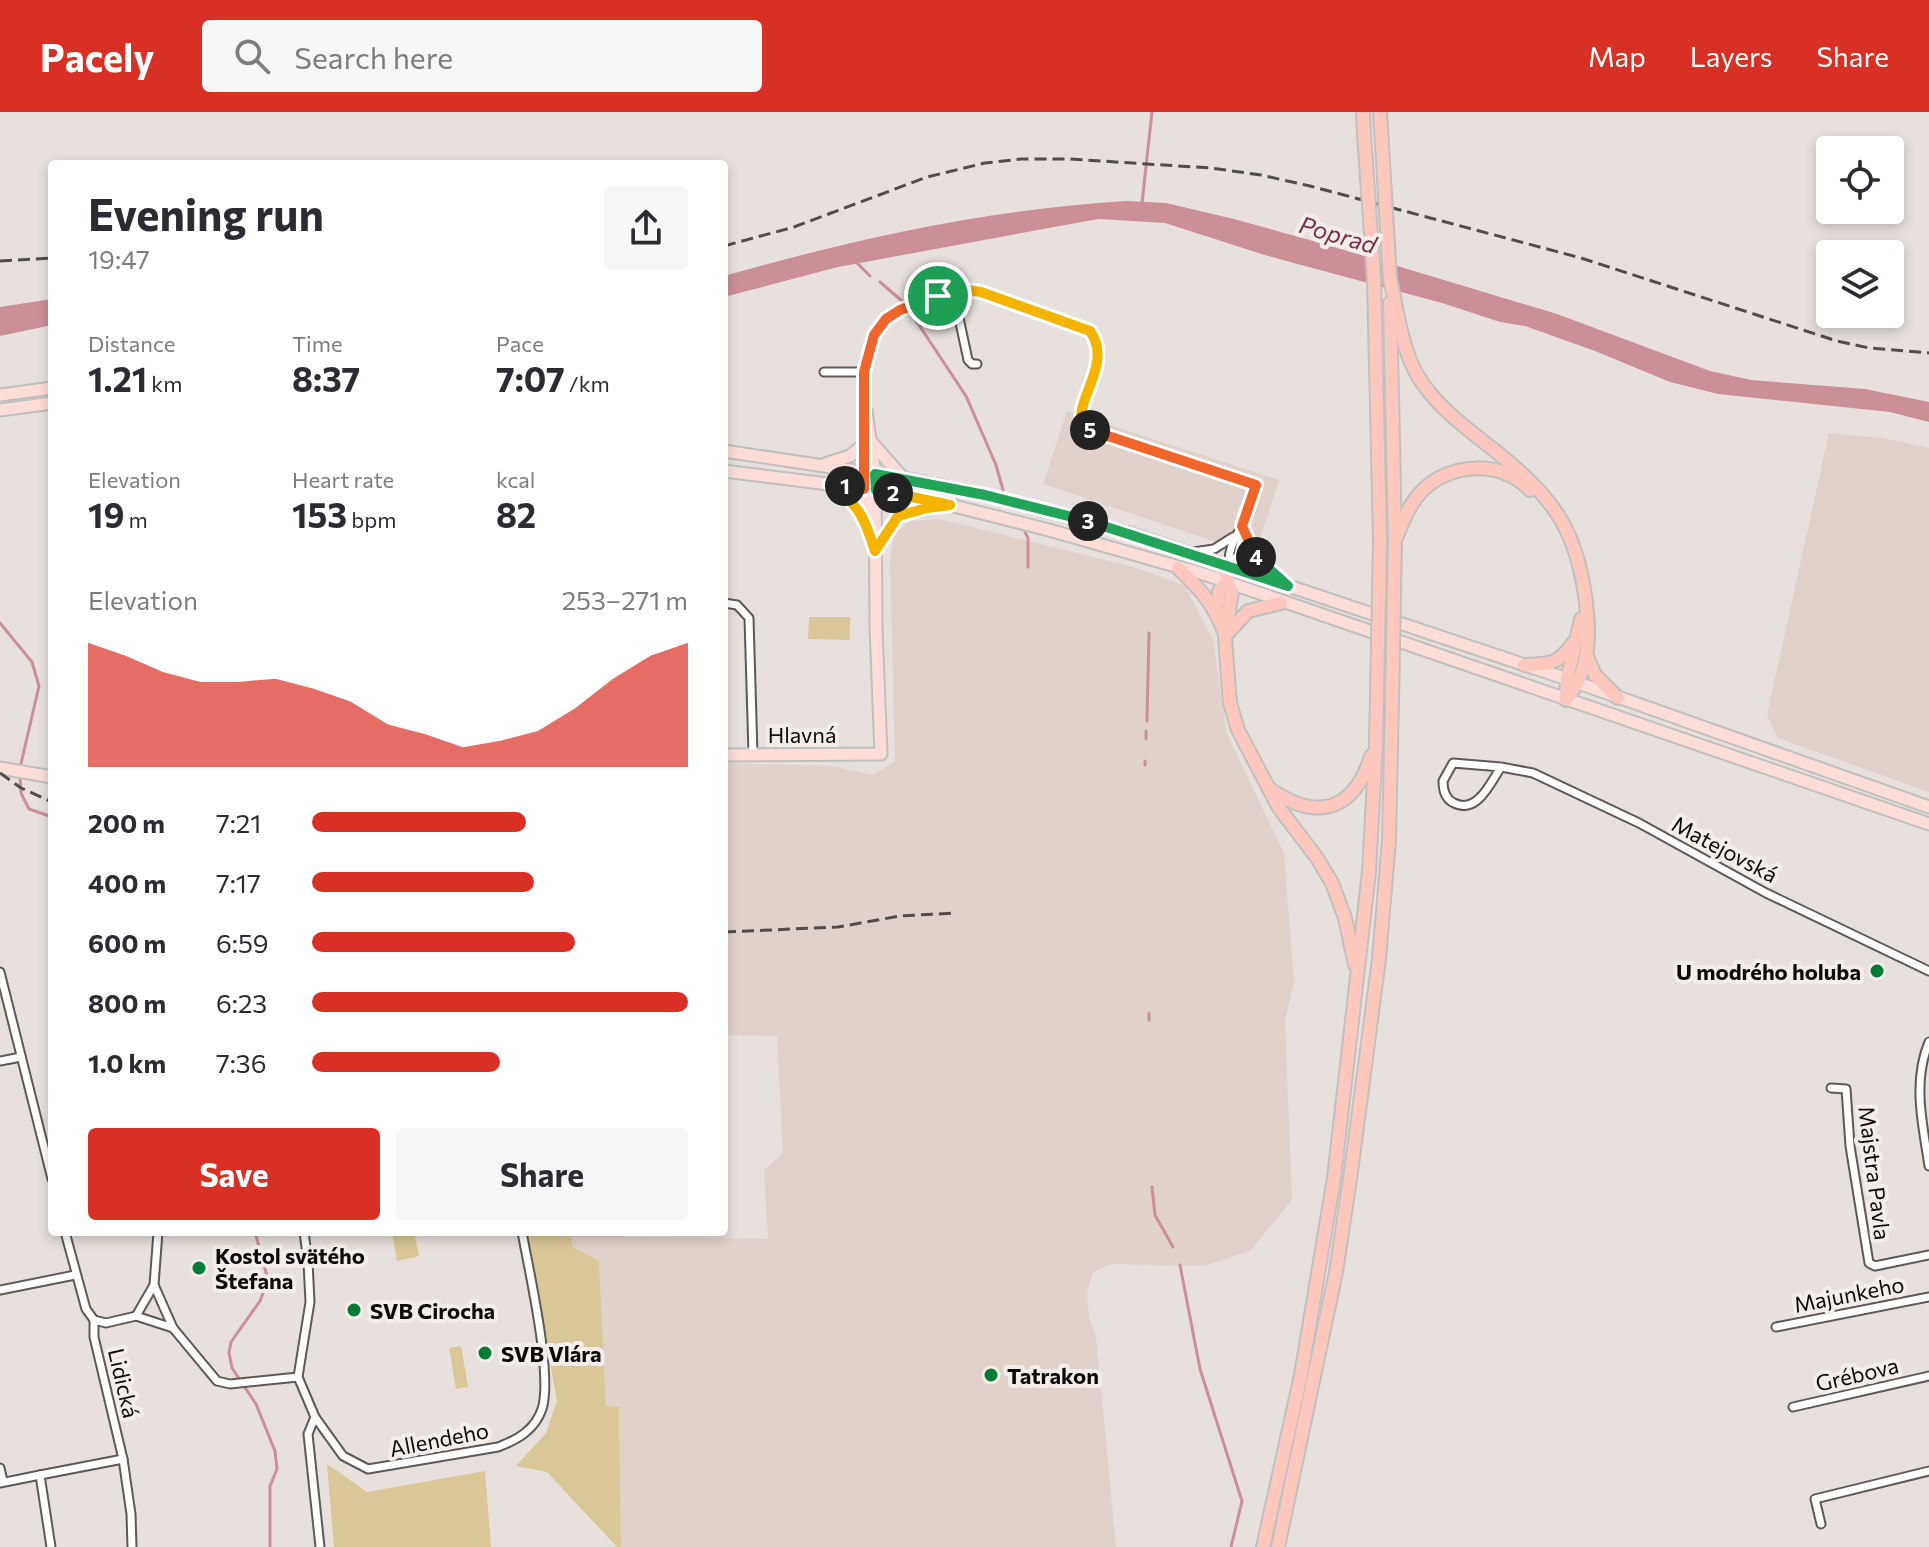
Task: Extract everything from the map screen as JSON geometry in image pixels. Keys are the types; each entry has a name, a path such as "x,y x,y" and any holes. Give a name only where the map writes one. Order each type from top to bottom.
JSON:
{"highway":[{"path":"1263,1547 1301,1375 1334,1178 1358,981 1373,809 1380,542 1374,278 1363,112"},
{"path":"1278,1547 1336,1272 1379,959 1389,840 1395,540 1390,279 1380,112"},
{"path":"1390,279 1409,360 1420,380 1455,419 1548,499 1568,531 1584,585 1587,619 1586,653 1566,700"},
{"path":"1395,540 1411,503 1424,488 1441,476 1461,469 1484,468 1504,473 1525,484 1544,504 1564,534 1573,558 1581,615 1573,681"},
{"path":"1229,565 1227,582 1232,592 1225,637 1230,703 1244,745 1259,774 1332,883 1345,918 1358,981"},
{"path":"1178,568 1203,591 1217,613 1225,637"},
{"path":"1217,613 1219,591 1227,582"},
{"path":"1225,637 1248,611 1281,603"},
{"path":"1524,665 1548,665 1560,660 1578,636"},
{"path":"1586,653 1595,675 1618,698"},
{"path":"1268,788 1302,807 1334,805 1351,795 1364,778 1376,742"}],"main road":[{"path":"0,395 48,389"},
{"path":"0,410 48,404"},
{"path":"866,411 875,551"},
{"path":"820,465 850,456 868,445"},
{"path":"868,445 904,478"},
{"path":"728,452 904,478 1014,502 1122,531 1573,681 1929,807"},
{"path":"728,471 870,489 1026,523 1227,582 1929,824"},
{"path":"830,484 848,496 859,509 875,551"},
{"path":"868,529 870,489"},
{"path":"875,551 898,516 950,505"},
{"name":"Hlavná","path":"728,755 881,754 875,551"},
{"path":"6,769 48,777"}],"street":[{"path":"866,411 864,372 874,335 886,319 919,301 967,290 981,292 1090,331 1099,343 1100,358 1081,413 1082,423 1087,429 1256,485 1242,526 1228,552 1229,565"},
{"path":"950,294 968,360 977,364"},
{"path":"824,372 864,372"},
{"path":"1229,565 1238,555 1243,538 1242,526"},
{"path":"1242,526 1259,561 1288,586"},
{"path":"1190,552 1214,549 1235,536"},
{"path":"728,604 737,605 749,618 753,754"},
{"name":"Matejovská","path":"1501,767 1477,801 1466,806 1456,805 1448,799 1443,781 1453,763 1501,767 1533,773 1639,823 1766,893 1929,971"},
{"path":"0,972 48,1163"},
{"path":"1929,1042 1921,1073 1920,1108 1929,1166"},
{"path":"0,1061 21,1057"},
{"name":"Majstra Pavla","path":"1831,1088 1850,1088 1850,1146 1869,1263 1875,1266 1929,1255"},
{"name":"Lidická","path":"66,1236 86,1309 94,1320 94,1337 123,1459 132,1547"},
{"path":"136,1316 154,1285 158,1236"},
{"path":"154,1285 173,1328 217,1381 230,1384 298,1377 310,1302 305,1236"},
{"name":"Allendeho","path":"298,1377 315,1417 343,1456 368,1469 498,1447 517,1440 529,1430 542,1411 545,1392 544,1363 523,1236"},
{"path":"0,1290 75,1275"},
{"name":"Majunkeho","path":"1776,1327 1929,1297"},
{"path":"94,1320 106,1323 136,1316 173,1328"},
{"name":"Grébova","path":"1793,1407 1929,1376"},
{"path":"315,1417 308,1434 320,1547"},
{"path":"0,1468 2,1482 123,1459"},
{"path":"1821,1524 1815,1499 1929,1471"},
{"path":"40,1475 51,1547"}],"shaded area":[{"path":"1126,201 1166,203 1234,219 1557,314 1710,371 1751,380 1865,389 1929,402 1929,422 1890,412 1718,394 1670,382 1525,326 1500,322 1442,303 1268,256 1165,223 1099,219 838,267 728,296 728,275 823,250 973,218"},
{"path":"48,300 48,326 0,336 0,307"},
{"path":"1067,411 1279,480 1255,555 1043,484"},
{"path":"1829,433 1883,438 1929,448 1929,792 1778,738 1767,715"},
{"path":"940,519 1137,568 1185,586 1213,640 1227,734 1284,853 1294,983 1285,1020 1292,1200 1250,1251 1204,1266 1112,1264 1093,1272 1087,1292 1089,1318 1096,1336 1116,1547 621,1547 619,1407 606,1406 599,1261 573,1247 571,1236 768,1239 764,1170 783,1153 777,1036 728,1035 728,763 832,766 873,775 895,761 890,561 894,533 911,521"},
{"path":"809,617 850,617 850,640 808,639"},
{"path":"393,1236 415,1236 419,1256 397,1261"},
{"path":"527,1236 571,1236 573,1247 599,1261 606,1406 619,1407 621,1547 617,1547 547,1472 516,1466 546,1433 557,1401"},
{"path":"461,1346 468,1387 456,1389 449,1348"},
{"path":"327,1464 367,1492 485,1471 491,1547 334,1547"}],"waterway":[{"path":"1142,203 1152,112"},
{"path":"856,262 870,276"},
{"path":"880,282 902,301"},
{"path":"913,316 966,396 996,465 1003,490"},
{"path":"1025,532 1028,538 1028,567"},
{"path":"0,623 32,662 39,686 20,768"},
{"path":"1147,721 1149,633"},
{"path":"1146,731 1146,739"},
{"path":"20,776 21,793 29,809 48,816"},
{"path":"1149,1013 1149,1020"},
{"path":"1152,1187 1155,1215 1173,1247"},
{"path":"256,1236 267,1276 266,1285 260,1301 231,1342 229,1353 232,1368 256,1404 275,1451 277,1469 270,1486 270,1547"},
{"path":"1180,1265 1200,1369 1242,1501 1231,1547"}],"railway":[{"path":"728,245 794,227 927,177 985,163 1069,159 1211,168 1310,186 1581,258 1837,341 1869,348 1929,353"},
{"path":"0,261 48,258"},
{"path":"0,773 21,788 48,800"},
{"path":"728,932 838,927 900,916 955,913"}],"place":[{"name":"U modrého holuba","path":"1877,971"},
{"name":"Kostol svätého Štefana","path":"199,1268"},
{"name":"SVB Cirocha","path":"354,1310"},
{"name":"SVB Vlára","path":"485,1353"},
{"name":"Tatrakon","path":"991,1375"}],"route":[{"path":"967,290 981,292 1090,331 1099,343 1100,358 1081,413 1082,423 1087,429 1256,485 1242,526 1259,561 1288,586 1086,521 985,495 875,474 876,490 950,505 898,516 875,551 859,509 848,496 830,484 864,489 864,372 874,335 886,319 900,310 938,296 967,290"}],"water label":[{"name":"Poprad","path":"1338,234"}]}
